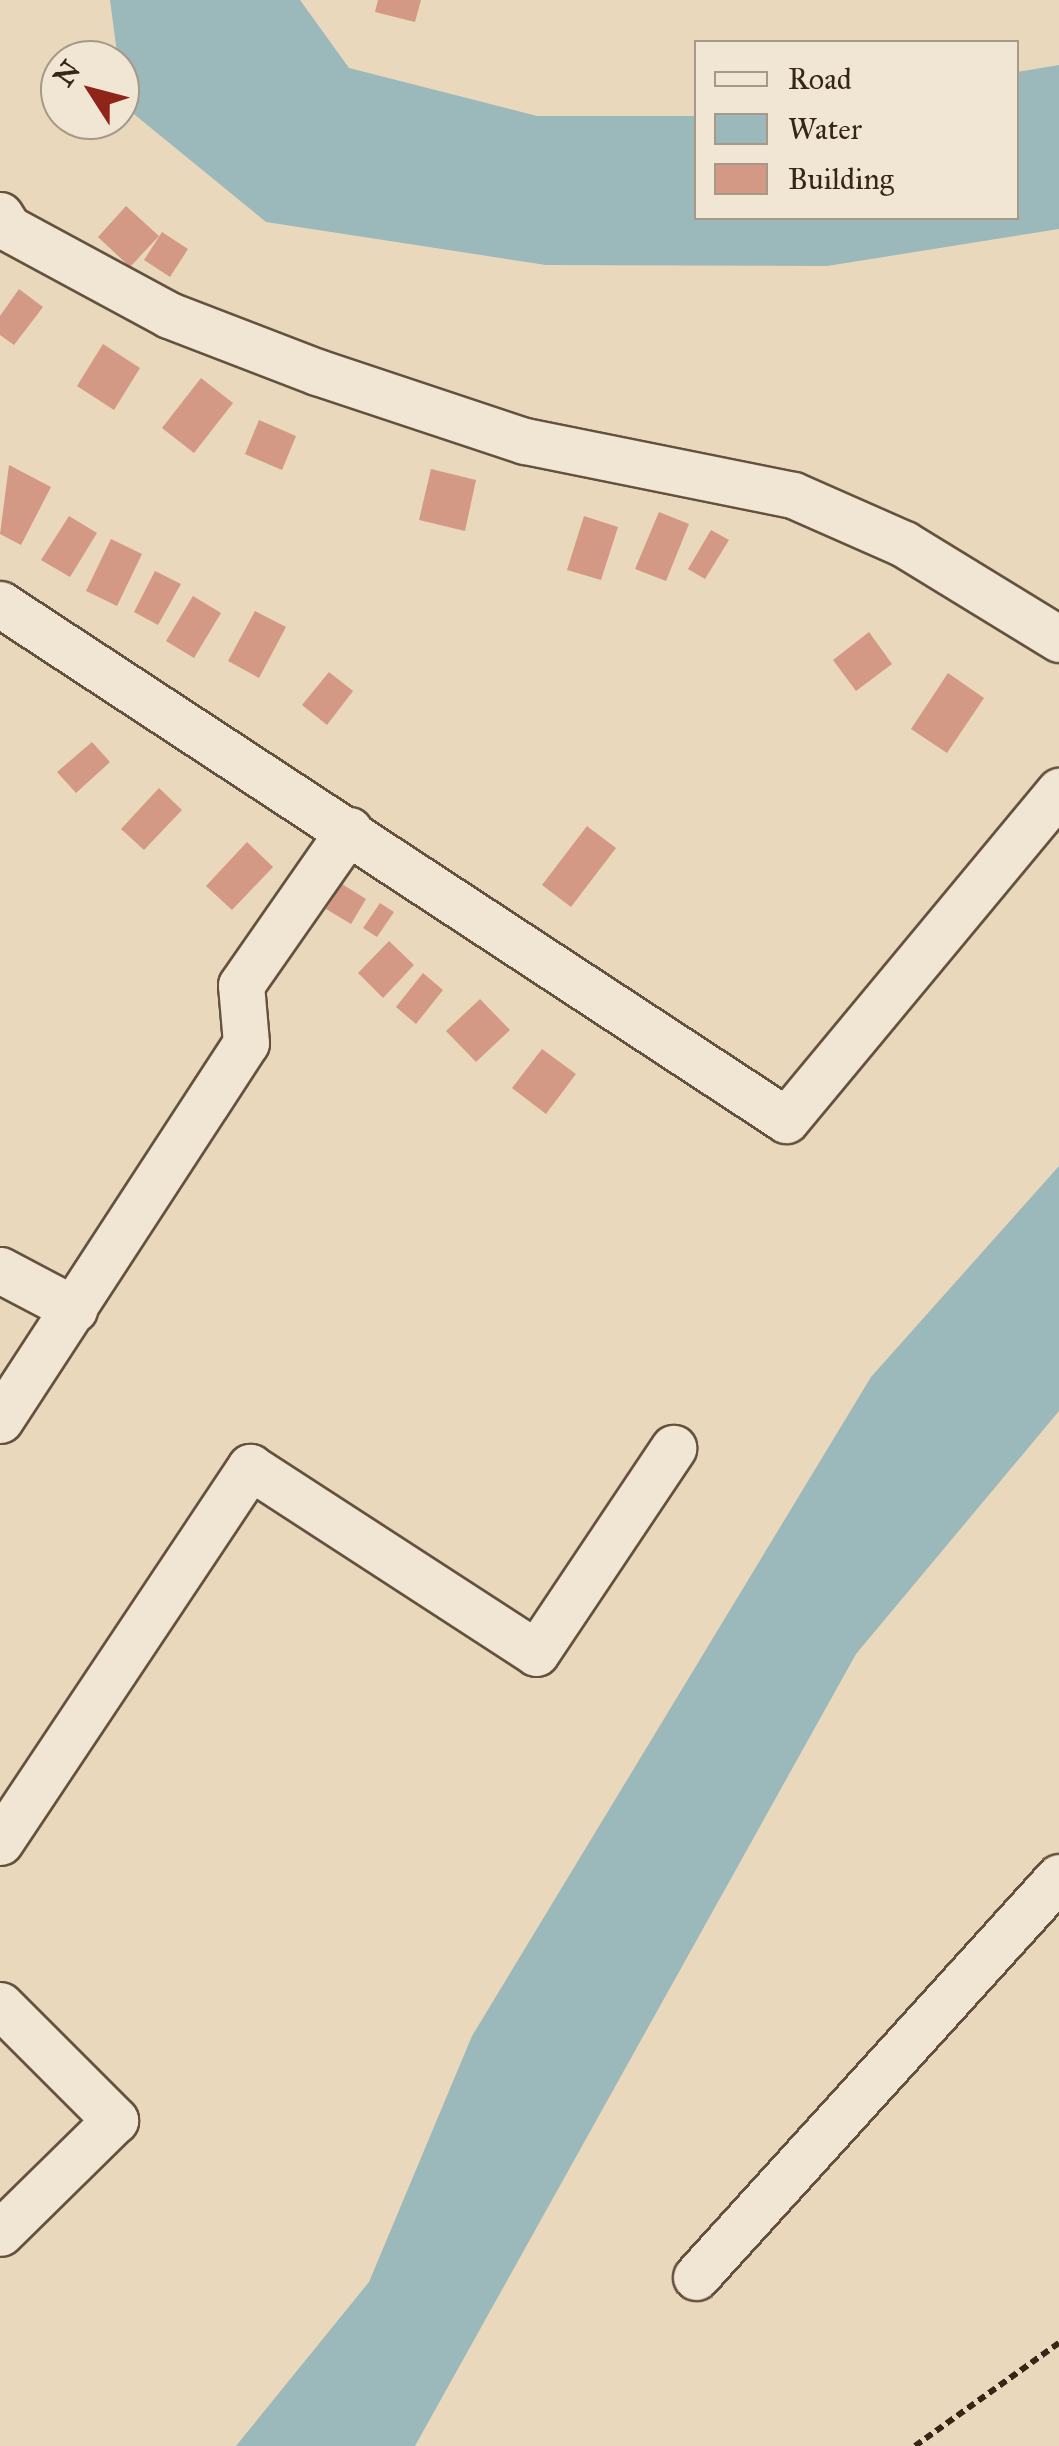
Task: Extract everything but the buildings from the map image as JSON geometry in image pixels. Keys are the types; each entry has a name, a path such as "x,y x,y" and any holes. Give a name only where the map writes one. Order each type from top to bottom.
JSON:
{"street":[{"path":"3,227 169,315 317,372 525,440 793,495 904,544 1059,638"},
{"path":"0,604 786,1120 1059,792"},
{"path":"0,1420 246,1043 241,985 349,830"},
{"path":"0,1270 74,1309"},
{"path":"0,1842 250,1468 536,1654 672,1448"},
{"path":"696,2277 1059,1877"},
{"path":"0,2005 115,2120 0,2233"}],"path":[{"path":"915,2446 1059,2343"}],"water":[{"path":"110,0 300,0 349,68 537,116 694,116 694,220 1019,220 1019,72 1059,65 1059,229 827,266 546,265 266,222 140,119 140,40 115,40"},
{"path":"1059,1166 1059,1411 856,1654 415,2446 236,2446 369,2282 472,2036 871,1377"}]}
